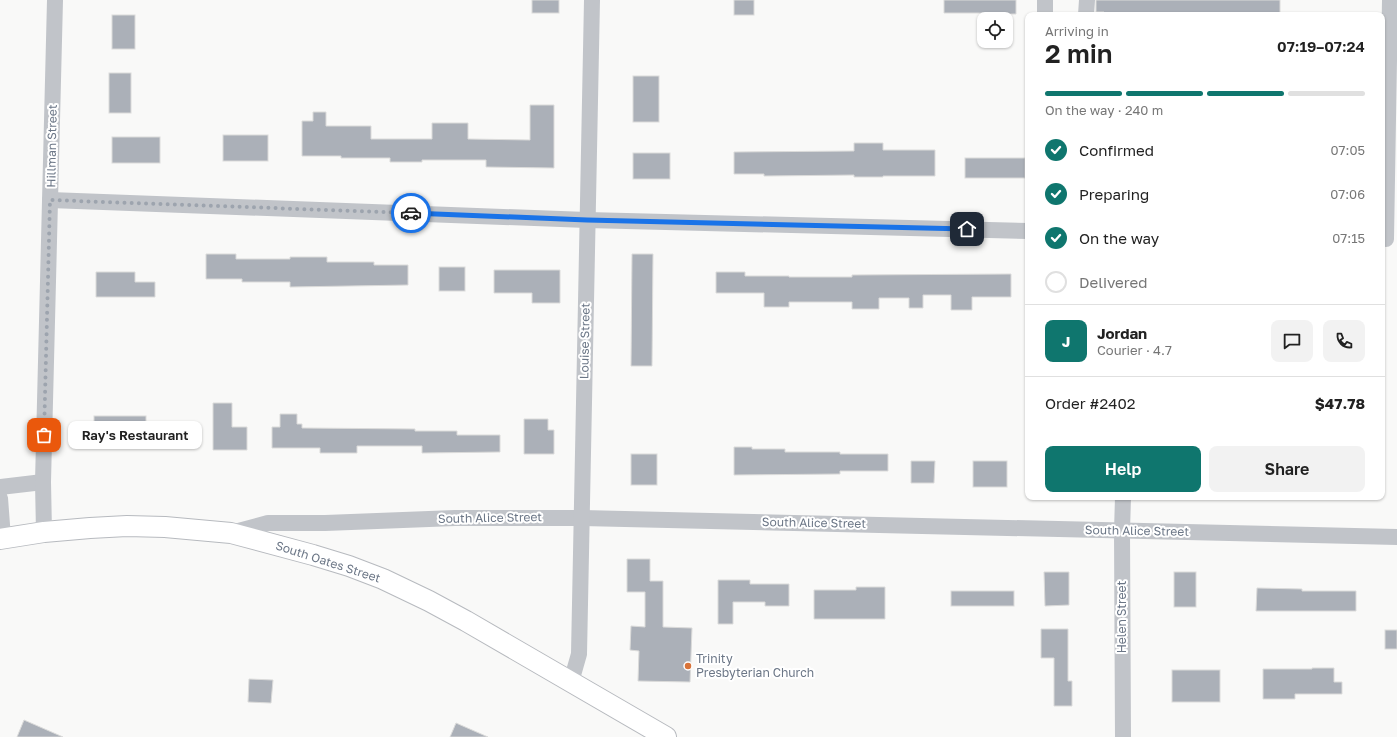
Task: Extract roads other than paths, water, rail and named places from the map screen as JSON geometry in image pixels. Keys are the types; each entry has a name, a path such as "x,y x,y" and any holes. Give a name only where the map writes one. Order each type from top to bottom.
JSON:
{"main road":[{"name":"South Oates Street","path":"1,538 44,532 127,526 231,532 349,566 383,579 429,601 666,737"}],"street":[{"name":"Hillman Street","path":"44,532 43,482 55,0"},
{"name":"Louise Street","path":"571,682 579,654 592,0"},
{"path":"1045,0 1046,12"},
{"path":"1086,0 1086,12"},
{"path":"1388,239 1390,0"},
{"path":"50,200 587,220 1025,231"},
{"path":"0,487 43,482"},
{"name":"Helen Street","path":"1122,500 1123,737"},
{"path":"0,506 1,538"},
{"name":"South Alice Street","path":"231,532 268,523 325,523 455,518 582,518 1397,537"}],"place":[{"name":"Ray's Restaurant","path":"44,435"},
{"name":"Trinity Presbyterian Church","path":"688,666"}]}
